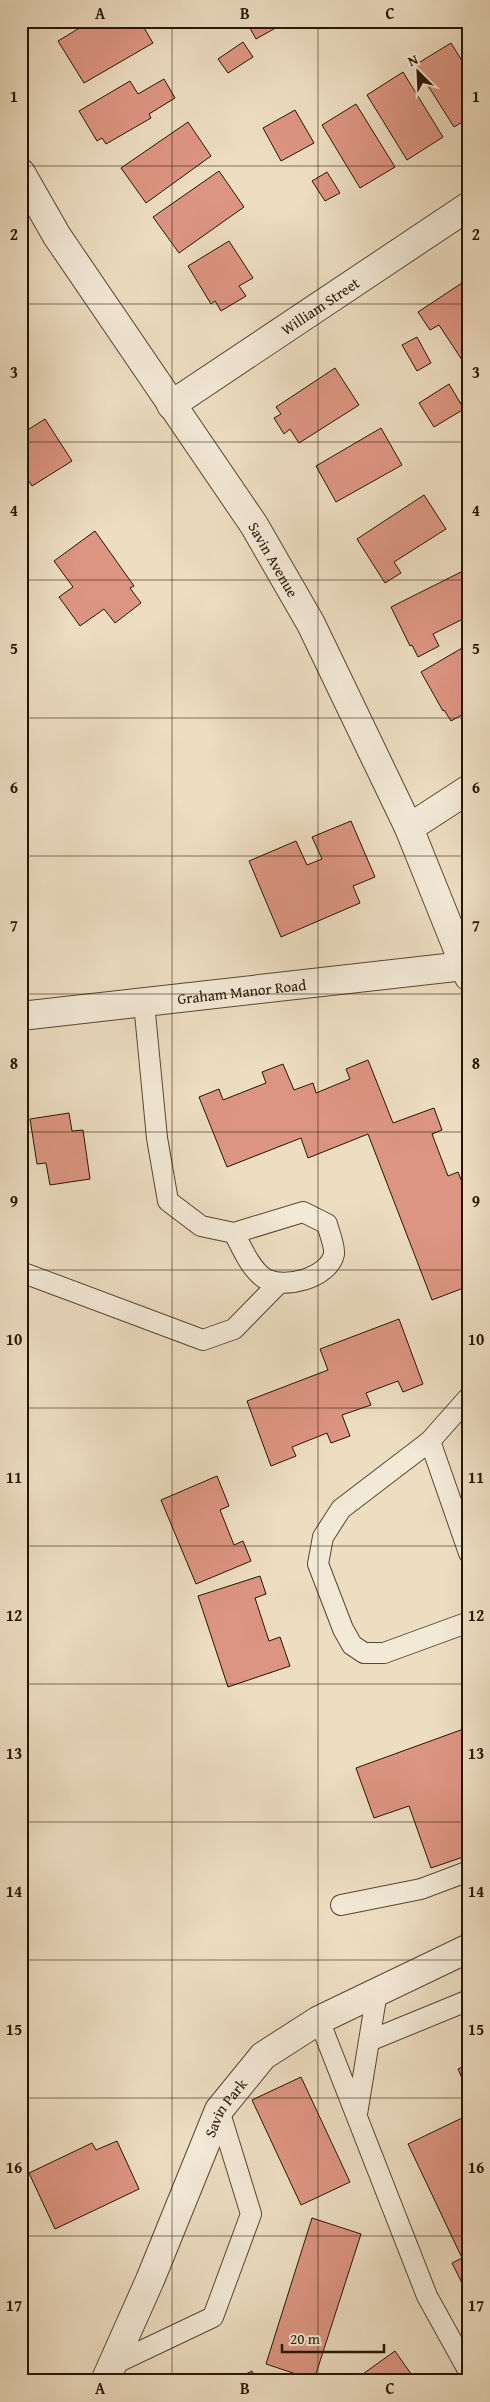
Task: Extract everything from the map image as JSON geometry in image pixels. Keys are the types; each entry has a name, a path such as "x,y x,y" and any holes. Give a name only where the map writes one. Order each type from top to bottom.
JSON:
{"street":[{"name":"Savin Avenue","path":"21,174 58,236 170,406 254,525 312,624 409,828 466,972"},
{"name":"William Street","path":"170,406 469,206"},
{"path":"409,828 469,789"},
{"name":"Graham Manor Road","path":"21,1016 466,972"},
{"name":"Savin Park","path":"109,2373 150,2280 219,2110 263,2056 320,2020 469,1948"}],"lane":[{"path":"144,1003 157,1138 168,1201 200,1226 234,1233 303,1212 327,1224 334,1252 331,1263 315,1275 279,1283 264,1278 248,1260 234,1233"},
{"path":"21,1272 202,1340 234,1329 279,1283"},
{"path":"469,1397 430,1441 340,1509 323,1537 318,1564 343,1629 352,1644 364,1653 384,1653 469,1622"},
{"path":"430,1441 469,1553"},
{"path":"341,1905 421,1889 469,1871"},
{"path":"357,2115 376,1992"},
{"path":"369,2041 469,2000"},
{"path":"320,2020 428,2296 469,2372"},
{"path":"109,2373 213,2317 251,2214 219,2110"}],"building":[{"path":"91,21 140,21 153,43 84,83 58,41"},
{"path":"246,21 288,21 256,39"},
{"path":"243,42 253,57 228,73 218,59"},
{"path":"451,43 469,72 469,118 454,127 415,65"},
{"path":"403,72 443,137 407,160 367,95"},
{"path":"164,79 175,98 149,114 151,118 106,144 102,138 97,141 79,111 130,81 138,94"},
{"path":"356,104 395,167 360,188 322,125"},
{"path":"295,110 314,143 281,161 263,128"},
{"path":"188,122 211,156 146,203 121,168"},
{"path":"219,171 244,207 179,253 153,217"},
{"path":"327,172 340,193 325,201 312,181"},
{"path":"229,241 253,278 239,286 246,296 221,311 215,301 211,304 188,266"},
{"path":"465,281 469,288 468,369 439,325 430,330 418,312"},
{"path":"417,337 431,363 417,371 402,345"},
{"path":"335,368 359,405 299,443 290,429 284,434 274,418 281,414 276,407"},
{"path":"449,384 464,409 434,427 419,403"},
{"path":"45,419 72,461 32,486 21,469 21,434"},
{"path":"381,428 402,465 336,502 316,466"},
{"path":"424,495 446,529 394,562 401,573 385,583 357,539"},
{"path":"95,531 134,586 130,588 141,603 115,623 104,609 80,626 59,597 73,587 54,561"},
{"path":"463,571 469,583 469,616 433,634 439,646 418,657 412,645 410,646 391,607"},
{"path":"469,644 469,695 466,697 469,702 469,711 451,721 443,711 421,672"},
{"path":"351,821 375,877 353,886 360,903 281,937 249,861 296,841 307,865 322,859 312,837"},
{"path":"368,1060 393,1123 434,1108 442,1130 432,1134 448,1176 458,1172 469,1199 469,1212 462,1215 469,1231 469,1286 432,1300 368,1134 308,1158 301,1138 227,1167 199,1097 219,1089 223,1100 266,1083 262,1072 283,1064 294,1090 313,1083 316,1093 350,1079 346,1069"},
{"path":"69,1113 72,1131 83,1130 90,1179 50,1185 46,1163 37,1164 30,1119"},
{"path":"399,1319 423,1384 403,1392 398,1381 366,1393 371,1405 342,1415 350,1436 331,1443 327,1433 292,1447 296,1456 271,1466 247,1401 328,1370 320,1349"},
{"path":"217,1476 229,1506 220,1510 234,1545 243,1541 251,1561 196,1584 161,1500"},
{"path":"260,1576 266,1594 255,1598 269,1641 280,1637 290,1666 228,1687 198,1596"},
{"path":"469,1727 469,1855 431,1868 409,1806 374,1818 356,1768"},
{"path":"469,2064 469,2094 458,2069"},
{"path":"301,2077 350,2182 301,2205 252,2100"},
{"path":"462,2118 469,2132 469,2297 452,2263 462,2258 408,2144"},
{"path":"117,2141 139,2189 55,2229 29,2173 92,2143 96,2150"},
{"path":"312,2218 361,2234 314,2380 266,2364"},
{"path":"395,2351 416,2381 353,2381"},
{"path":"252,2371 257,2381 232,2381"}]}
